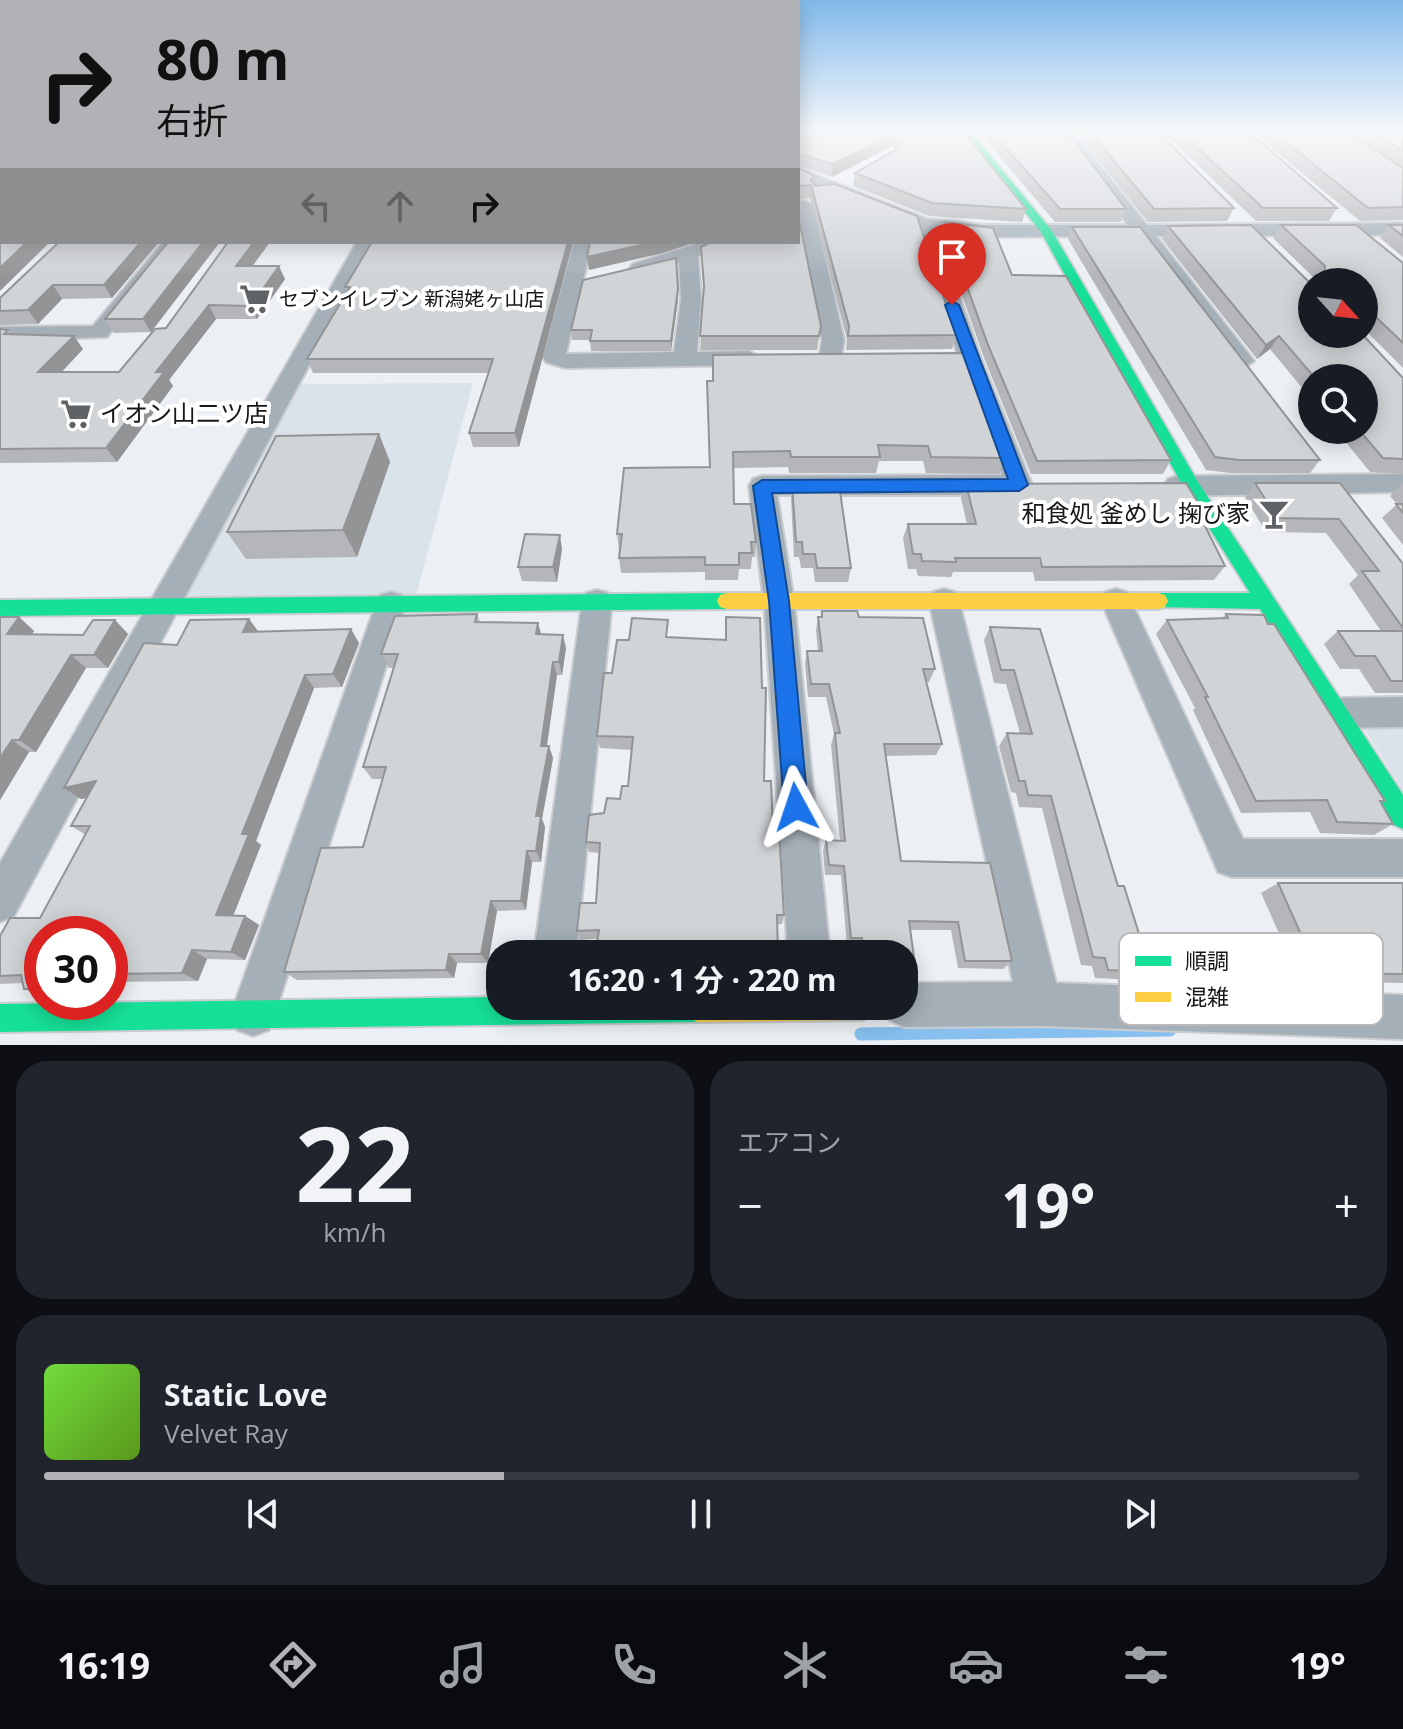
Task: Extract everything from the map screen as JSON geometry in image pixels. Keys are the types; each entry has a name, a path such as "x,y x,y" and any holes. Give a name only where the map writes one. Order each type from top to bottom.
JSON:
{"street":[{"path":"813,180 925,224 984,231 1403,229"},
{"path":"804,358 838,359 801,207 845,180"},
{"path":"1005,180 1046,231 1192,486 1403,817"},
{"path":"1104,180 1259,382"},
{"path":"1229,208 1271,250"},
{"path":"1329,209 1372,246"},
{"path":"925,224 970,359 1019,485"},
{"path":"0,334 99,332 171,244"},
{"path":"0,902 365,244"},
{"path":"583,244 554,357 565,361 777,358"},
{"path":"573,283 688,255 718,244"},
{"path":"685,359 691,299 688,255"},
{"path":"939,359 970,359"},
{"path":"1316,458 1355,508"},
{"path":"1145,486 1403,483"},
{"path":"808,940 779,601 762,486 1051,485"},
{"path":"944,601 1040,1004"},
{"path":"1116,601 1232,858 1403,858"},
{"path":"0,608 597,602 1268,601"},
{"path":"557,940 597,602"},
{"path":"253,1014 391,604"},
{"path":"1339,713 1403,712"},
{"path":"918,1005 1119,1007"},
{"path":"0,1018 486,1009"},
{"path":"1383,1016 1403,1017"}],"shaded area":[{"path":"473,383 414,604 175,605 300,384"},
{"path":"1403,723 1403,790 1361,724"}],"building":[{"path":"800,180 811,180 815,186 835,184 917,216 956,335 848,336 849,326 811,185 800,186"},
{"path":"872,180 1002,180 1026,209 932,203"},
{"path":"1034,180 1104,180 1126,209 1060,209"},
{"path":"1130,180 1206,180 1234,208 1154,209"},
{"path":"1232,180 1304,180 1337,208 1263,208"},
{"path":"1333,180 1403,180 1403,207 1368,208"},
{"path":"944,222 993,228 1012,275 1066,276 1171,460 1037,461 988,345"},
{"path":"800,225 821,326 819,336 700,336 704,286 701,247 707,244 800,244"},
{"path":"1251,225 1298,271 1298,348 1375,348 1403,378 1403,459 1383,458 1371,444 1378,444 1378,364 1303,364 1279,336 1266,345 1168,226"},
{"path":"1281,225 1356,225 1403,263 1403,343 1378,319 1378,268 1325,266"},
{"path":"1389,225 1403,225 1403,236"},
{"path":"1072,227 1140,227 1298,432 1298,444 1308,444 1320,460 1215,457"},
{"path":"0,244 25,244 0,268"},
{"path":"57,244 139,244 104,285 53,285 28,310 0,311 0,298"},
{"path":"166,244 201,244 143,319 105,319"},
{"path":"227,244 252,244 236,266 279,266 251,306 209,305 156,372 164,372 106,448 0,449 0,329 8,330 4,334 74,336 38,372 119,372 155,329 166,328"},
{"path":"371,244 567,244 515,433 469,433 493,359 307,359 350,287 345,287"},
{"path":"590,244 645,244 587,257"},
{"path":"676,258 678,289 671,341 590,341 592,330 571,330 583,280"},
{"path":"964,353 1005,458 931,457 928,446 878,445 880,457 791,457 790,451 733,452 734,504 751,504 756,542 751,542 752,553 739,553 739,565 705,565 705,557 619,558 622,534 617,534 624,468 710,467 707,381 713,381 713,355"},
{"path":"379,434 343,530 227,532 276,436"},
{"path":"1186,483 1209,520 1202,520 1225,566 1042,567 1040,558 922,561 921,554 913,554 908,524 976,524 966,484"},
{"path":"1255,483 1340,483 1403,564 1403,628 1362,571 1379,571 1339,519 1277,518"},
{"path":"792,484 839,484 851,568 817,568 815,554 803,554 802,542 796,542"},
{"path":"525,534 560,535 553,567 518,567"},
{"path":"822,611 857,611 859,617 923,618 935,669 923,669 942,744 884,744 901,861 990,863 1012,961 965,961 958,922 909,921 912,940 851,938 844,866 829,865 826,840 845,841 835,733 840,733 829,684 811,684 807,651 822,651 818,617 822,617"},
{"path":"477,614 475,622 538,623 536,634 563,635 559,662 553,662 541,746 549,746 536,816 541,816 536,851 527,851 521,901 491,901 481,954 449,954 446,970 284,972 321,848 363,847 386,767 363,767 398,654 381,654 395,616"},
{"path":"1226,614 1264,615 1268,624 1274,624 1385,801 1380,801 1393,824 1337,822 1327,800 1256,801 1205,697 1208,697 1167,620 1228,618"},
{"path":"0,617 19,617 7,634 83,635 93,620 115,620 94,655 71,655 19,740 12,740 0,758"},
{"path":"726,617 760,618 762,688 766,688 764,781 771,781 773,830 779,830 784,915 777,915 778,940 597,940 599,930 577,931 580,903 596,903 600,843 586,842 589,815 604,813 607,798 620,799 622,786 628,786 633,737 597,736 604,673 612,673 617,640 629,640 632,618 668,620 666,637 726,640"},
{"path":"249,619 243,632 351,629 333,674 305,675 242,834 249,834 216,915 245,916 231,952 192,950 182,973 128,974 128,916 41,916 90,826 71,826 96,781 64,788 144,643 177,645 190,620"},
{"path":"990,627 1040,629 1118,886 1124,886 1139,933 1119,933 1119,971 1108,970 1105,958 1093,957 1051,796 1028,795 1025,781 1019,781 1007,733 1032,734 1014,670 1001,670"},
{"path":"1338,631 1403,631 1403,681 1391,681 1375,656 1355,656"},
{"path":"1278,883 1403,883 1403,974 1383,974 1383,933 1300,933"},
{"path":"10,918 24,918 24,989 21,975 0,976 0,936"}],"waterway":[{"path":"861,1034 1170,1030"}],"traffic: fast":[{"path":"1005,180 1046,231 1192,486 1403,817"},
{"path":"0,608 727,601"},
{"path":"1158,601 1268,601"},
{"path":"0,1018 486,1011"}],"traffic: slow":[{"path":"727,601 1158,601"}],"place":[{"name":"セブンイレブン 新潟姥ヶ山店","path":"255,299"},
{"name":"イオン山二ツ店","path":"76,414"},
{"name":"和食処 釜めし 掬び家","path":"1274,514"}],"route":[{"path":"796,807 779,601 762,486 1019,485 952,305"}]}
